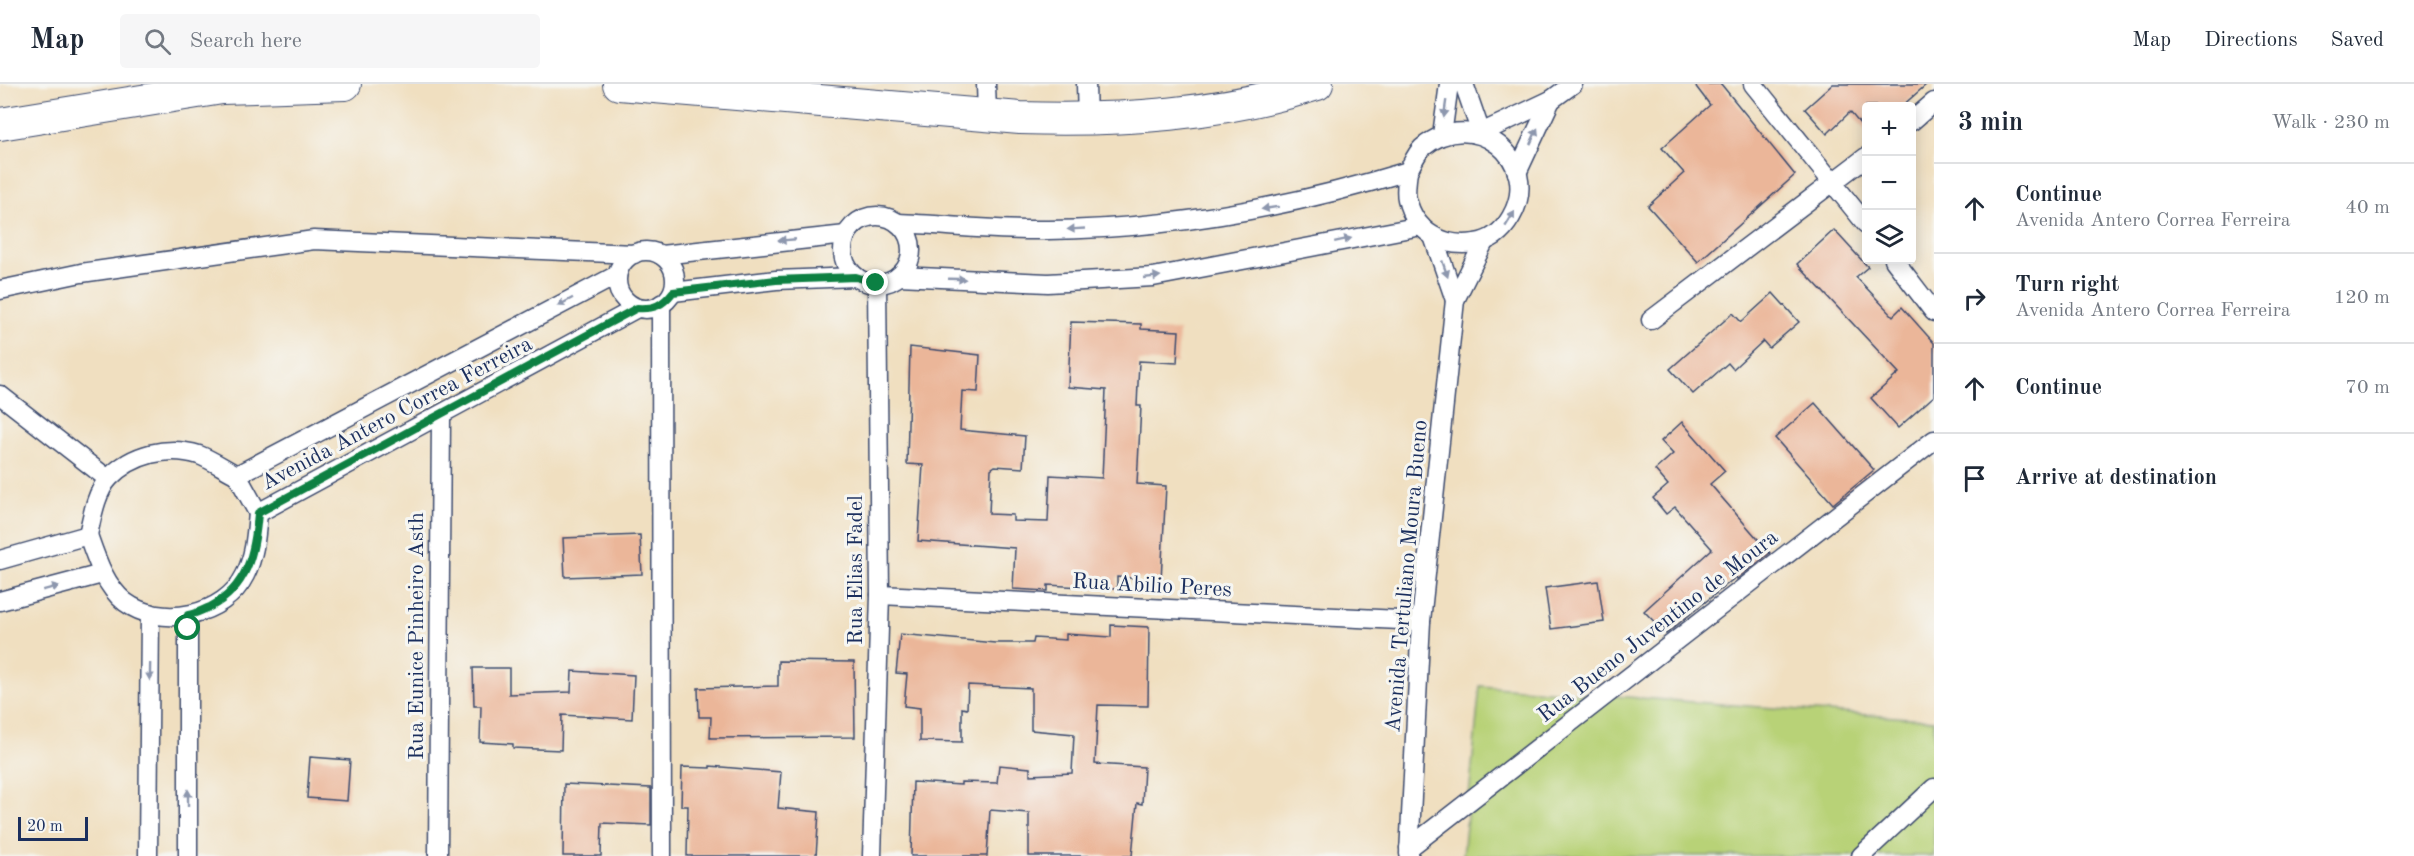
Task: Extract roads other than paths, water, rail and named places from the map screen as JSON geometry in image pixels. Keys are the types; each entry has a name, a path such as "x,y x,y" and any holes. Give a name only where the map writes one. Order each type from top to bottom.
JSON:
{"highway":[{"path":"0,124 222,88 345,84"},
{"path":"619,84 986,99 1087,121 1188,112 1283,95 1317,84"}],"street":[{"path":"1086,84 1087,121"},
{"path":"1442,135 1449,84"},
{"path":"1464,84 1481,133"},
{"path":"1481,133 1551,100 1573,84"},
{"path":"1753,84 1862,219"},
{"path":"1517,173 1551,100"},
{"path":"1916,117 1934,102"},
{"path":"1467,131 1481,133 1510,156 1520,180 1518,206 1505,228 1484,242 1458,246 1434,239 1415,221 1406,197 1408,171 1420,149 1442,135 1467,131"},
{"path":"1651,320 1862,160"},
{"path":"898,223 1047,231 1147,225 1278,207 1408,171"},
{"path":"634,254 622,262 617,275 618,289 625,301 637,308 651,309 667,298 776,280 856,277 876,283 885,283 899,276 908,264 911,249 908,234 898,223 884,216 869,216 855,223 846,235 842,250 846,265 856,277"},
{"path":"899,276 1048,283 1153,277 1420,226"},
{"path":"0,290 81,273 314,240 634,254 647,251 661,255 846,235"},
{"name":"Avenida Tertuliano Moura Bueno","path":"1434,239 1455,300"},
{"name":"Avenida Tertuliano Moura Bueno","path":"1409,852 1422,621 1455,300 1484,242"},
{"path":"661,255 671,265 673,272 667,298 662,856"},
{"path":"1897,264 1934,312"},
{"name":"Avenida Antero Correa Ferreira","path":"88,535 95,504 108,479 141,456 169,450 200,456 237,475 617,275"},
{"name":"Rua Elias Fadel","path":"872,856 880,595 876,283"},
{"name":"Avenida Antero Correa Ferreira","path":"102,574 125,602 157,616 188,615 224,599 244,577 255,547 258,513 637,308"},
{"path":"0,396 108,479"},
{"name":"Rua Eunice Pinheiro Asth","path":"438,856 441,416"},
{"name":"Rua Bueno Juventino de Moura","path":"1409,852 1934,440"},
{"path":"237,475 258,513"},
{"path":"0,560 88,535 102,574 0,602"},
{"name":"Rua Abilio Peres","path":"880,595 1422,621"},
{"path":"148,856 150,613"},
{"path":"188,615 188,856"},
{"path":"1861,856 1934,788"}]}
